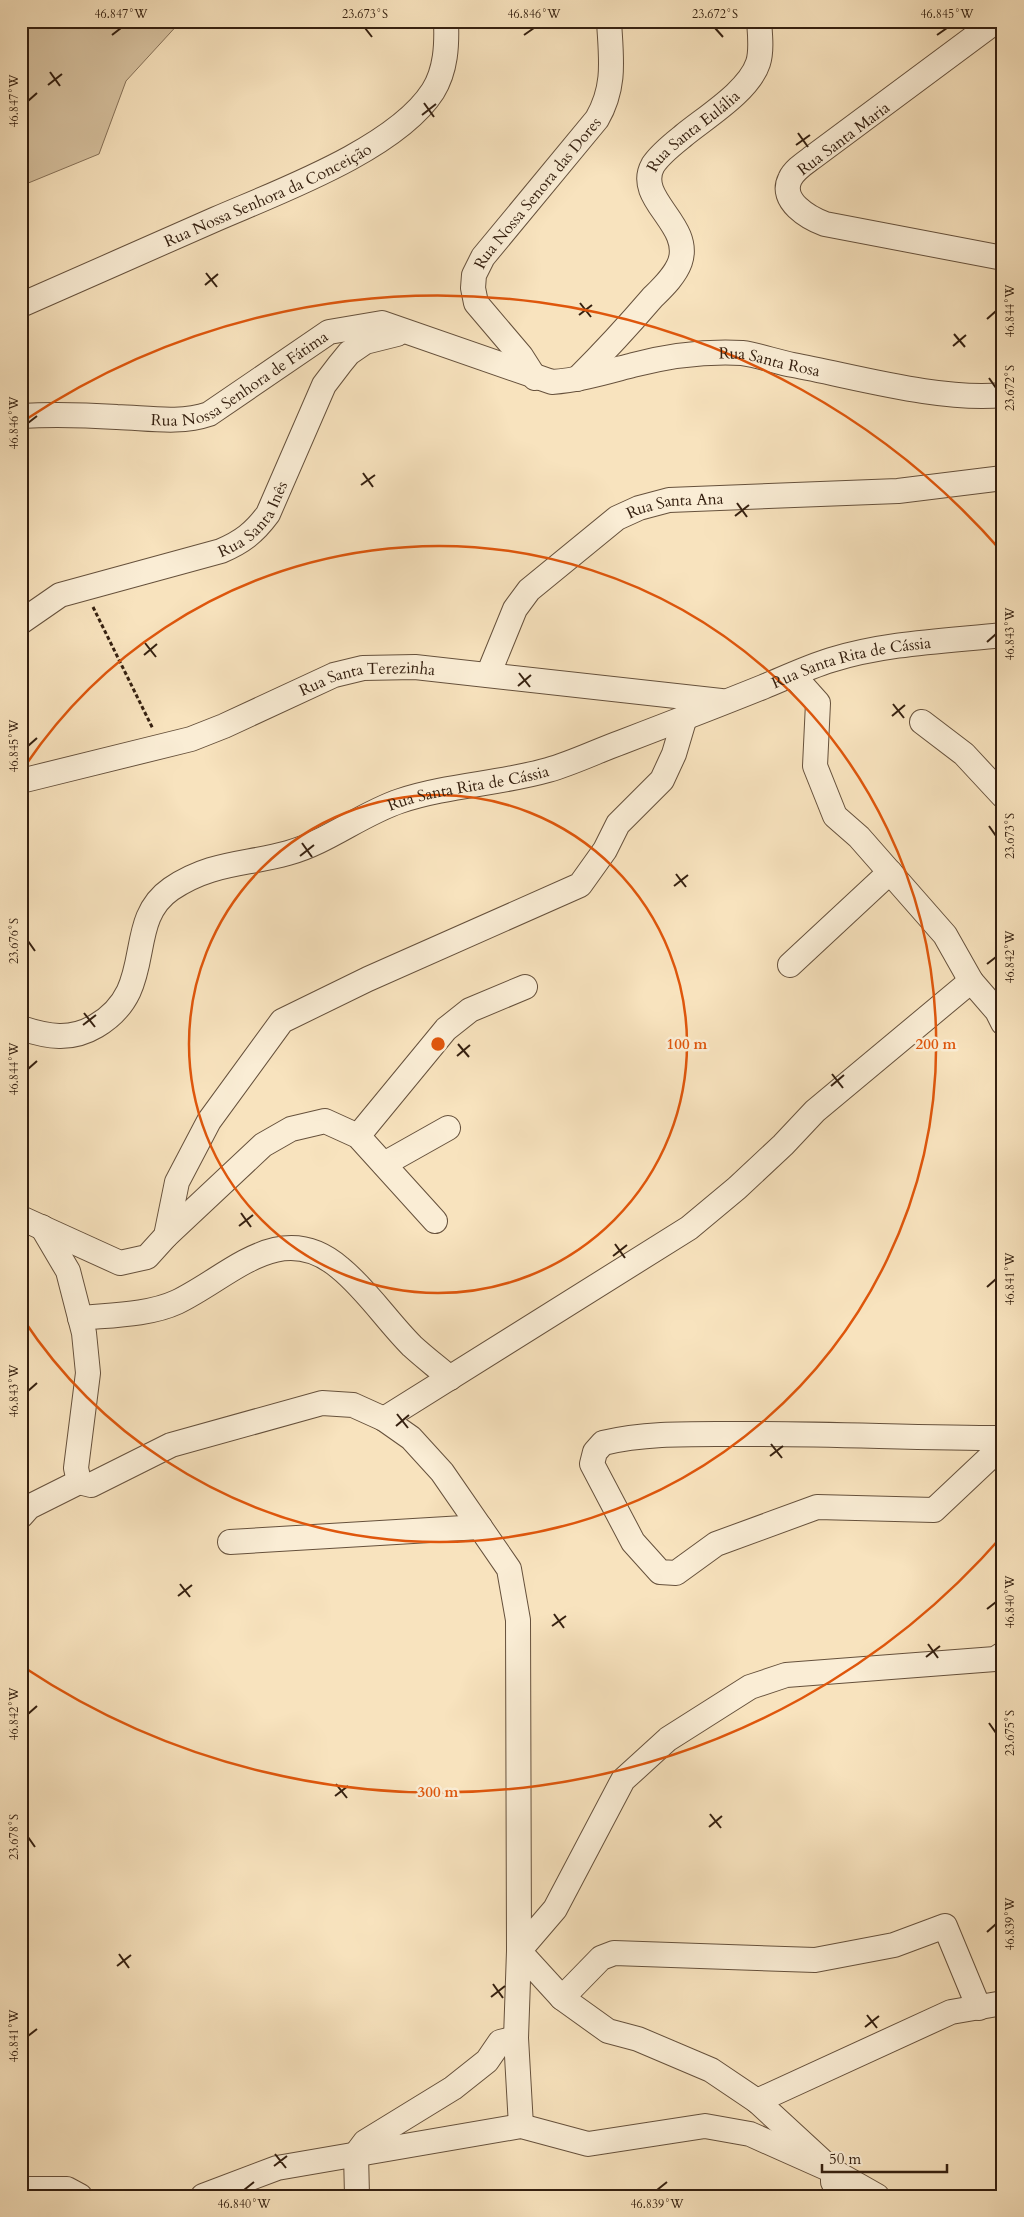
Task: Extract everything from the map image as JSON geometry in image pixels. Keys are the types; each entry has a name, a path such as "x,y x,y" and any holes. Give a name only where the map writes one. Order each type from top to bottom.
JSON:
{"street":[{"name":"Rua Nossa Senhora da Conceição","path":"21,305 249,205 353,157 371,146 413,113 432,91 442,69 447,46 446,21"},
{"name":"Rua Nossa Senora das Dores","path":"536,378 521,356 476,303 473,288 474,274 483,257 597,119 607,103 612,74 609,21"},
{"name":"Rua Santa Eulália","path":"576,380 623,332 671,277 680,262 682,246 677,230 655,198 648,182 653,166 667,149 741,89 754,75 759,61 759,21"},
{"name":"Rua Santa Maria","path":"996,21 812,157 790,179 787,188 790,199 800,211 812,219 825,224 1003,258"},
{"name":"Rua Nossa Senhora de Fátima","path":"21,416 70,414 169,420 197,418 214,411 329,332 382,323 536,378"},
{"name":"Rua Santa Inês","path":"21,622 60,595 240,543 255,531 268,514 324,385 340,364 349,353 365,342 411,332"},
{"name":"Rua Santa Rosa","path":"536,378 552,382 576,380 636,364 701,352 717,352 745,354 926,391 970,396 1003,395"},
{"name":"Rua Santa Ana","path":"488,675 515,609 529,590 617,518 639,508 669,500 898,491 1003,478"},
{"name":"Rua Santa Rita de Cássia","path":"21,1028 47,1036 62,1037 80,1034 114,1014 130,992 138,966 144,930 156,903 168,891 188,878 223,865 288,853 313,843 379,809 402,800 455,786 493,782 548,770 830,660 882,648 1003,635"},
{"name":"Rua Santa Terezinha","path":"21,782 191,739 224,726 334,675 357,670 393,666 415,667 726,702"},
{"path":"793,675 818,703 815,766 835,816 859,837 945,935 971,981 1001,1014"},
{"path":"166,1236 177,1182 209,1121 282,1020 368,979 580,886 605,850 618,824 662,780 674,754 685,717"},
{"path":"922,722 964,754 1003,796"},
{"path":"790,965 890,872"},
{"path":"384,1419 689,1228 737,1188 815,1112 971,981"},
{"path":"358,1136 446,1029 470,1010 525,987"},
{"path":"21,1218 120,1263 147,1257 166,1236 263,1145 291,1129 325,1121 358,1136 435,1221"},
{"path":"384,1164 448,1128"},
{"path":"42,1228 68,1271 80,1318 88,1373 76,1468 79,1482"},
{"path":"80,1318 145,1311 176,1302 235,1266 274,1248 310,1248 340,1267 413,1346 450,1378"},
{"path":"21,1516 29,1507 79,1482 91,1485 171,1445 322,1403 353,1405 384,1419 411,1438 442,1472 510,1569 518,1620 519,1951 516,2038 521,2126"},
{"path":"1003,1438 872,1437 818,1433 668,1435 602,1443 595,1452 592,1464 633,1542 660,1572 676,1572 716,1544 817,1506 934,1510 1003,1446"},
{"path":"230,1542 480,1527"},
{"path":"519,1951 555,1909 623,1780 668,1739 750,1688 786,1675 995,1659 1003,1654"},
{"path":"562,1998 601,1958 614,1952 815,1960 894,1945 945,1926 979,2008"},
{"path":"519,1951 562,1998 608,2032 638,2039 711,2070 757,2101 833,2171 834,2182 840,2196"},
{"path":"757,2101 951,2012 1003,2003"},
{"path":"357,2196 356,2154 365,2142 453,2088 486,2061 500,2042 516,2038"},
{"path":"203,2196 277,2168 521,2126 588,2144 705,2126 750,2134 833,2171 877,2196"},
{"path":"21,2189 67,2189 80,2196"}],"path":[{"path":"84,588 161,746"}],"shaded area":[{"path":"21,21 181,21 126,81 99,154 21,186"},
{"path":"782,2190 782,2196 739,2196"}]}
